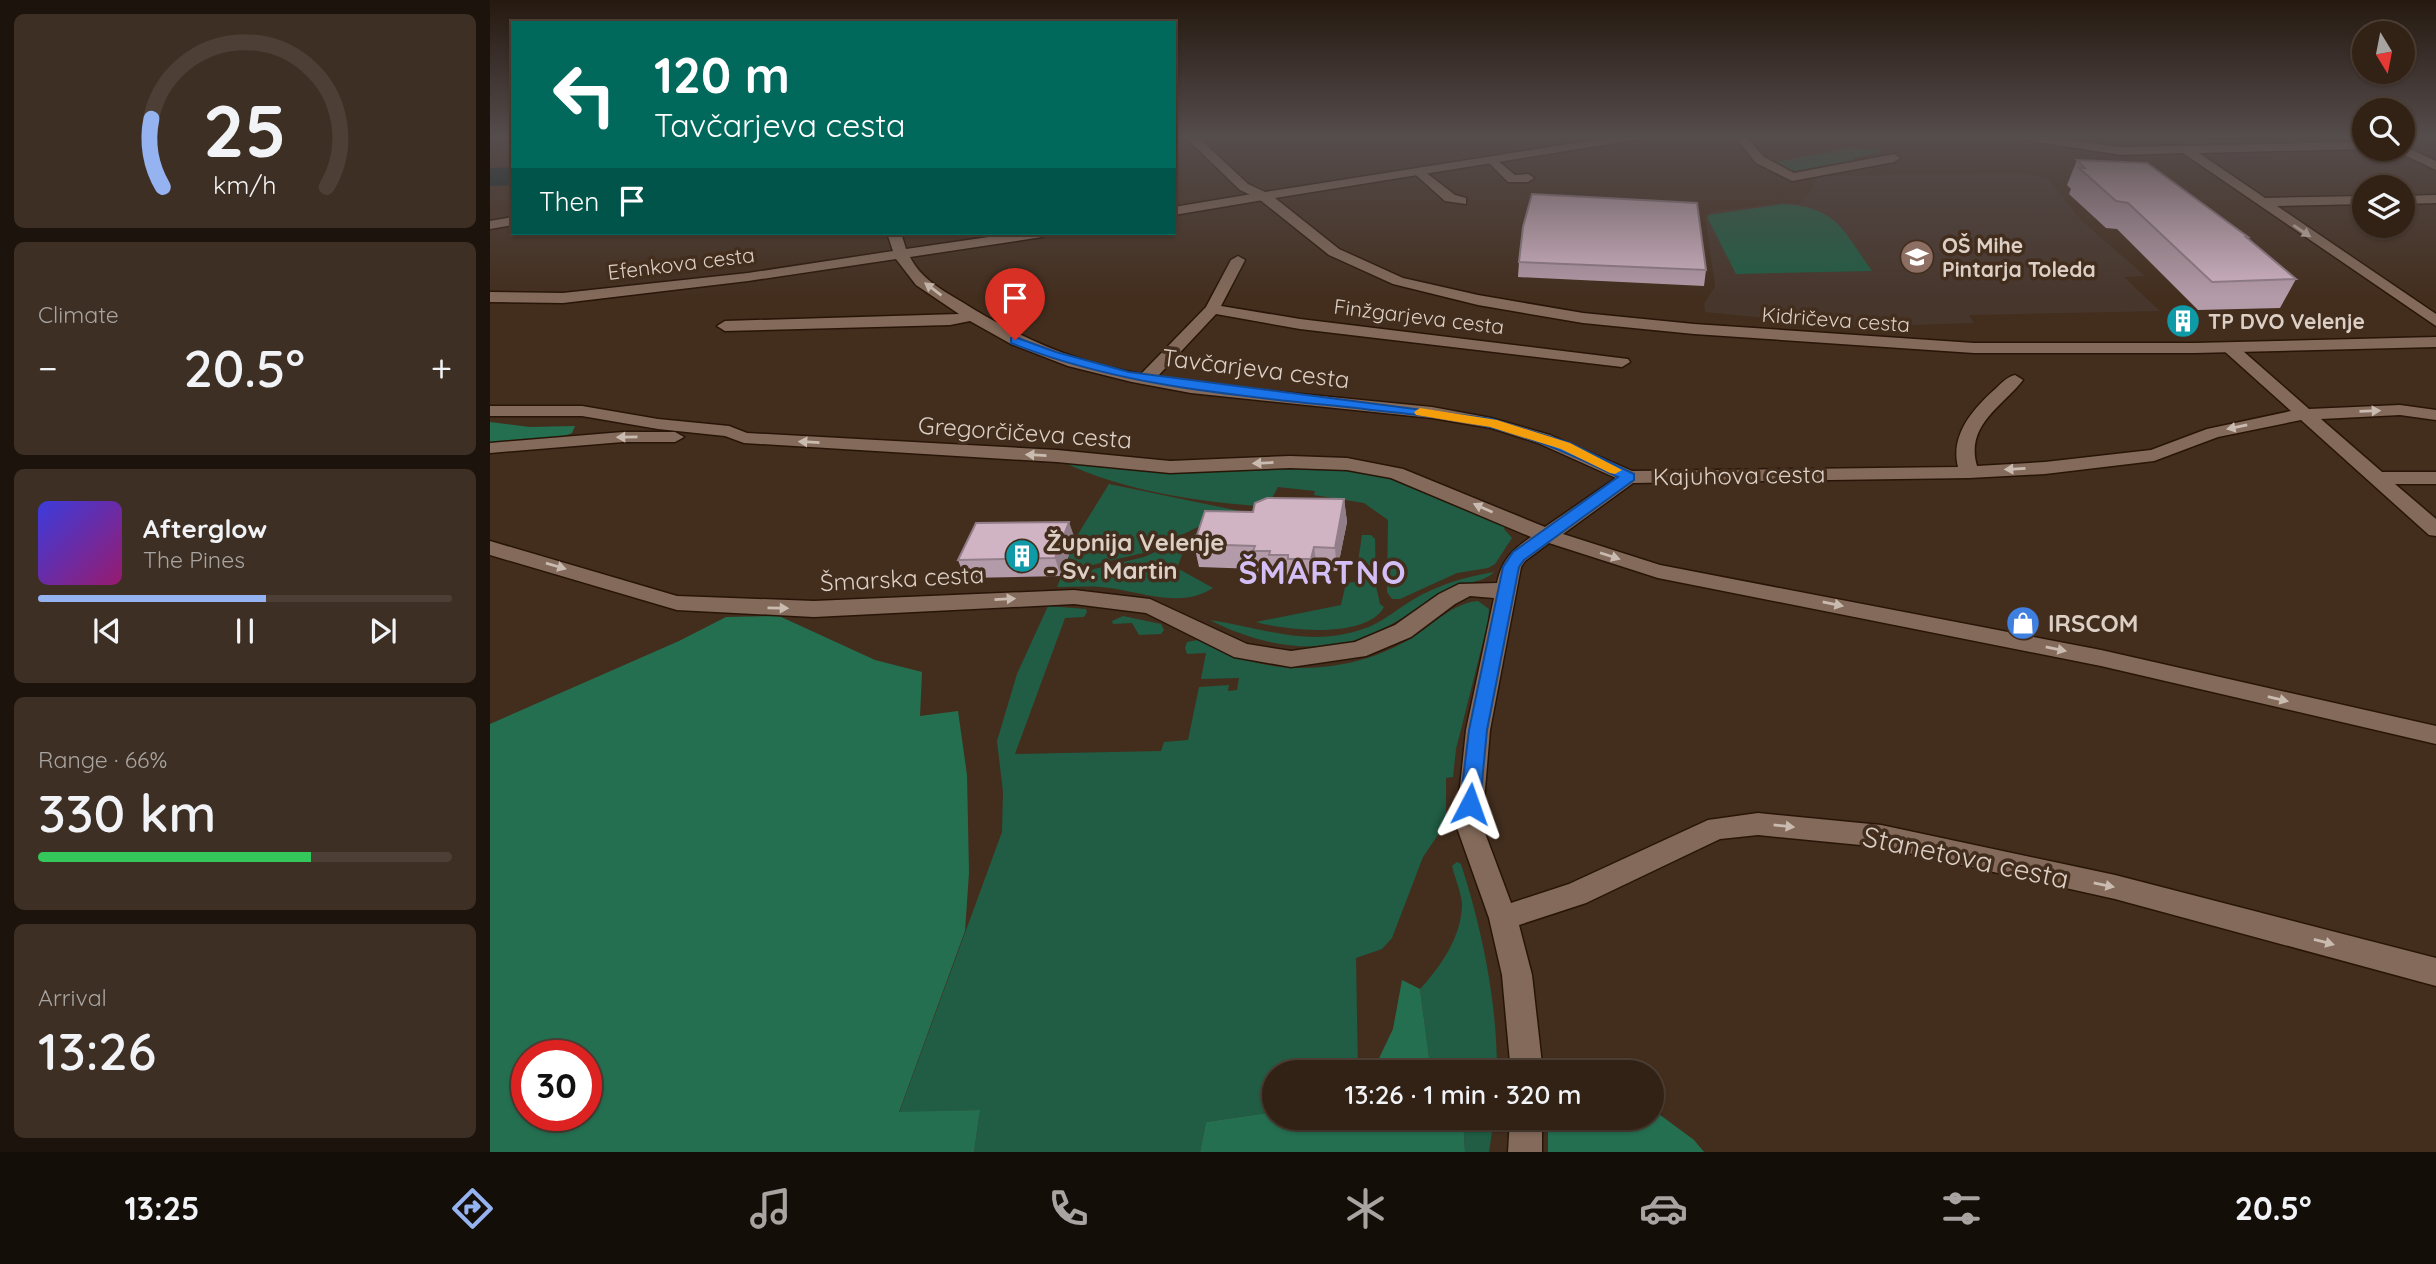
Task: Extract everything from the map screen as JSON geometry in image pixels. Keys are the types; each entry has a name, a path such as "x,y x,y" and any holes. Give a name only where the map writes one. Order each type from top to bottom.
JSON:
{"street":[{"name":"Kidričeva cesta","path":"1250,190 1264,197 1335,252 1398,281 1478,300 1583,317 1783,337 1974,348 2229,347 2436,342"},
{"name":"Kidričeva cesta","path":"1264,197 1265,190"},
{"path":"1176,211 1309,190"},
{"path":"1440,190 1450,198 1461,201"},
{"path":"2243,190 2436,321"},
{"path":"2415,200 2436,199"},
{"path":"2260,202 2352,200"},
{"path":"490,225 511,221"},
{"name":"Tavčarjeva cesta","path":"895,235 912,273 935,292 1015,340 1052,355 1145,379 1492,423 1566,446 1629,477"},
{"name":"Efenkova cesta","path":"490,298 528,299 607,294 903,255 1029,235"},
{"path":"1145,379 1212,309 1238,260"},
{"name":"Finžgarjeva cesta","path":"1212,309 1300,324 1622,362"},
{"path":"725,326 950,320 973,316"},
{"path":"2229,347 2436,530"},
{"path":"1969,472 1966,464 1967,434 1985,406 2015,380"},
{"name":"Gregorčičeva cesta","path":"490,411 582,411 658,424 729,431 744,438 1057,456 1170,467 1290,462 1347,464 1396,473 1452,494 1545,536"},
{"name":"Kajuhova cesta","path":"1526,1060 1517,975 1503,918 1469,825 1478,730 1511,567 1518,556 1545,536 1629,477 1969,472 2154,455 2213,433 2304,414 2400,411 2436,415"},
{"path":"490,448 623,437 744,438"},
{"path":"2378,478 2436,478"},
{"path":"1545,536 1658,571 2074,653 2436,735"},
{"path":"490,568 500,551"},
{"name":"Šmarska cesta","path":"500,551 677,603 814,609 1074,597 1150,606 1242,651 1291,659 1358,650 1403,631 1447,599 1467,589 1506,591"},
{"name":"Stanetova cesta","path":"1503,918 1576,894 1717,828 1758,824 1881,836 1985,861 2115,887 2436,972"},
{"path":"1525,1152 1526,1130"}],"shaded area":[{"name":"OŠ Mihe Pintarja Toleda","path":"2057,190 2081,220 2145,276 2124,277 2160,311 1969,315 1974,323 1856,327 1705,312 1704,303 1715,287 1705,216 1713,211 1784,203 1799,204 1810,191"}],"green space":[{"path":"1783,204 1816,210 1828,216 1846,233 1872,271 1736,274 1708,219 1709,215"},
{"path":"490,422 530,427 575,426 572,433 559,438 490,446"},
{"path":"1059,460 1151,471 1324,466 1385,475 1506,525 1504,529 1512,538 1495,564 1488,568 1457,573 1400,599 1392,599 1387,592 1388,520 1364,503 1314,495 1315,491 1278,487 1267,507 1214,502 1134,487 1083,471"},
{"path":"1109,484 1254,514 1202,525 1147,552 1063,572 1075,539"},
{"path":"1207,529 1210,532 1185,547 1177,568 1213,588 1200,594 1172,598 1101,587 1057,587 1061,577 1144,557"},
{"path":"1362,535 1371,535 1375,539 1376,586 1380,604 1384,607 1375,617 1361,624 1325,630 1286,628 1256,622 1341,605 1346,583 1355,582"},
{"path":"1494,572 1485,578 1445,591 1390,625 1346,643 1300,646 1277,643 1254,638 1210,620 1304,637 1343,634 1377,623 1433,589"},
{"path":"1478,601 1489,609 1488,622 1456,749 1453,777 1446,778 1446,823 1423,857 1392,938 1382,949 1356,958 1358,1060 1262,1060 1262,1114 1206,1122 1200,1152 974,1152 980,1110 899,1113 1002,832 1003,792 997,741 1017,674 1048,606 1086,609 1087,612 1084,617 1065,618 1015,754 1161,751 1164,742 1188,740 1199,687 1229,685 1228,691 1237,690 1239,678 1201,679 1206,653 1187,654 1187,642 1198,640 1243,659 1277,666 1298,668 1338,665 1358,661 1396,647 1452,610"},
{"path":"779,616 875,660 922,672 920,716 958,711 967,775 969,873 965,931 899,1112 980,1110 974,1152 490,1152 490,724 679,641 726,617"},
{"path":"1123,616 1161,624 1164,630 1161,634 1139,635 1132,623 1113,624 1112,621"},
{"path":"1457,862 1461,864 1482,941 1491,993 1497,1060 1429,1060 1420,989 1442,961 1458,928 1462,904 1452,866"},
{"path":"1402,980 1420,989 1429,1060 1378,1060 1393,1029"},
{"path":"1262,1114 1262,1130 1464,1130 1465,1152 1200,1152 1206,1122"},
{"path":"1664,1118 1694,1140 1704,1152 1548,1152 1548,1130 1664,1130"},
{"path":"1464,1130 1492,1130 1489,1152 1465,1152"}],"building":[{"path":"2103,190 2184,190 2248,237 2296,279 2212,282 2128,203 2116,201"},
{"path":"1532,194 1697,203 1706,270 1519,262 1523,227"},
{"path":"1267,498 1344,499 1335,548 1314,547 1311,559 1288,559 1288,555 1269,555 1270,551 1253,551 1255,546 1194,544 1205,511 1253,512 1255,503"},
{"path":"1069,522 1055,558 958,560 976,523"}],"slow traffic":[{"path":"1420,412 1492,423 1566,446 1615,470"}],"place":[{"name":"OŠ Mihe Pintarja Toleda","path":"1917,257"},
{"name":"TP DVO Velenje","path":"2183,321"},
{"name":"Župnija Velenje - Sv. Martin","path":"1022,556"},
{"name":"IRSCOM","path":"2023,623"}],"district":[{"name":"ŠMARTNO","path":"1323,572"}],"route":[{"path":"1015,340 1052,355 1128,376 1426,412 1492,423 1566,446 1629,477 1518,556 1511,567 1478,730 1470,804"}]}
